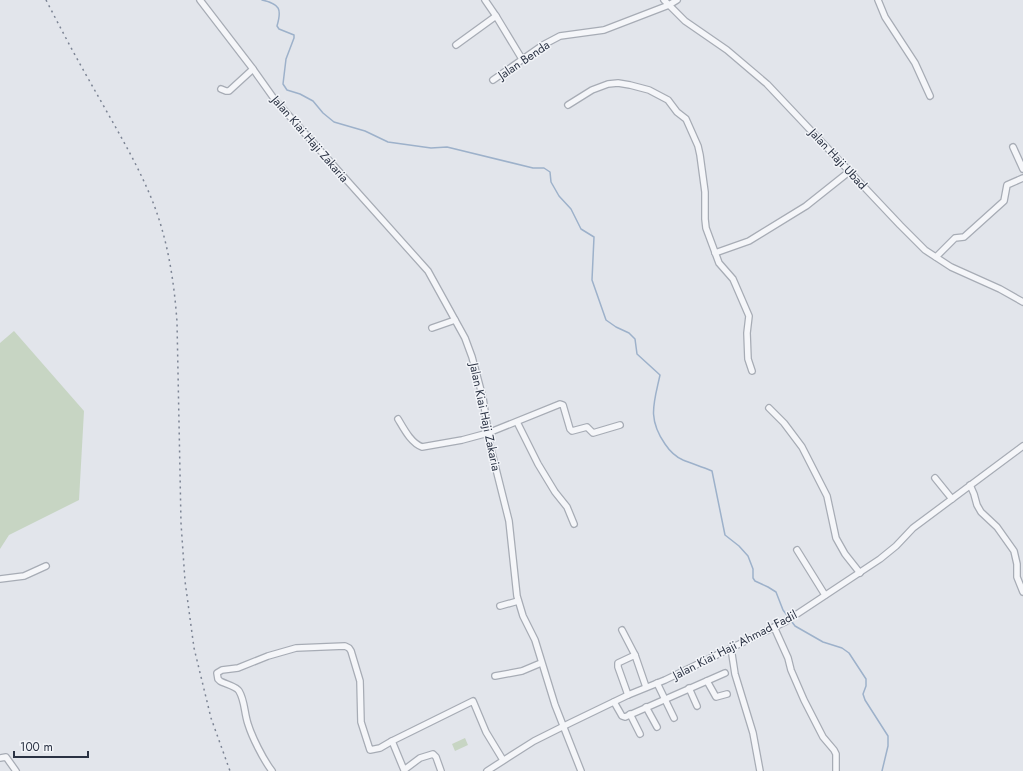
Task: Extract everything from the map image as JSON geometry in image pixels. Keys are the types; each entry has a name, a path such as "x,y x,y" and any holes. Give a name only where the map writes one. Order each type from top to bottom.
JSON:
{"street":[{"name":"Jalan Kiai Haji Zakaria","path":"200,0 285,112 428,271 465,338 474,362 483,398 488,433 496,471 509,521 518,601 523,616 535,640 548,686 581,771"},
{"path":"485,0 522,59"},
{"name":"Jalan Haji Ubad","path":"664,0 685,20 747,66 786,104 900,226 925,250 951,267 1000,289 1023,302"},
{"name":"Jalan Benda","path":"494,80 543,45 560,36 604,30 669,5 677,0"},
{"path":"878,0 885,17 915,64 930,96"},
{"path":"456,45 496,16"},
{"path":"221,89 227,92 229,91 253,69"},
{"path":"568,105 592,90 608,84 630,84 649,90 668,100 677,112 686,119 698,146 702,165 705,192 705,223 719,263 733,279 749,316 747,333 748,359 752,371"},
{"path":"1013,147 1023,169"},
{"path":"715,253 749,241 806,206 850,171"},
{"path":"936,257 955,238 964,237 1004,201 1007,185 1023,178"},
{"path":"432,328 455,320"},
{"path":"398,419 416,445 422,447 462,440 488,433 561,404 572,431 587,427 593,433 620,425"},
{"path":"769,408 784,423 802,447 826,496 836,538 845,554 860,573"},
{"path":"516,422 555,492 567,507 574,524"},
{"name":"Jalan Kiai Haji Ahmad Fadil","path":"487,771 536,740 564,726 785,622 880,559 896,546 913,528 1023,446"},
{"path":"935,478 952,499"},
{"path":"970,485 977,505 997,527 1014,551 1017,564 1017,577 1023,592"},
{"path":"797,550 825,595"},
{"path":"0,579 24,576 46,566"},
{"path":"500,606 518,601"},
{"path":"774,628 788,658 791,670 804,700 823,737 836,754 836,771"},
{"path":"622,630 635,655 646,687"},
{"path":"272,771 266,763 248,725 244,709 244,701 238,690 220,681 218,679 218,674 222,670 238,668 268,656 296,648 345,646 349,648 359,675 361,722 370,750 380,748 473,701 486,732 503,760"},
{"path":"732,648 735,674 753,733 760,771"},
{"path":"628,695 617,666 622,660 635,655"},
{"path":"495,676 522,671 542,663"},
{"path":"614,702 622,716 625,717 725,673"},
{"path":"707,681 716,697 727,694"},
{"path":"657,683 674,718"},
{"path":"689,688 697,706"},
{"path":"646,707 657,727"},
{"path":"630,714 640,734"},
{"path":"392,741 404,771 420,758 433,754 436,756 441,771"},
{"path":"0,758 6,757 16,771"}],"green space":[{"path":"14,331 84,411 79,500 9,535 0,549 0,343"},
{"path":"465,738 468,745 455,751 452,744"}],"waterway":[{"path":"262,0 273,3 278,8 279,15 277,26 279,29 294,35 286,59 283,84 287,90 300,94 313,101 323,113 334,122 365,131 388,142 431,148 447,147 533,168 544,168 550,172 551,182 559,196 571,209 581,229 594,237 592,280 606,320 629,333 635,339 637,354 660,375 654,402 654,418 659,435 669,449 678,457 712,471 725,535 739,546 748,556 753,569 753,578 755,581 776,592 783,610 795,626 823,642 842,648 849,653 866,679 866,686 863,694 865,700 888,736 888,746 882,771"}],"railway":[{"path":"46,0 72,50 121,137 150,195 161,226 169,257 177,322 181,523 185,581 194,648 211,718 230,771"}]}
